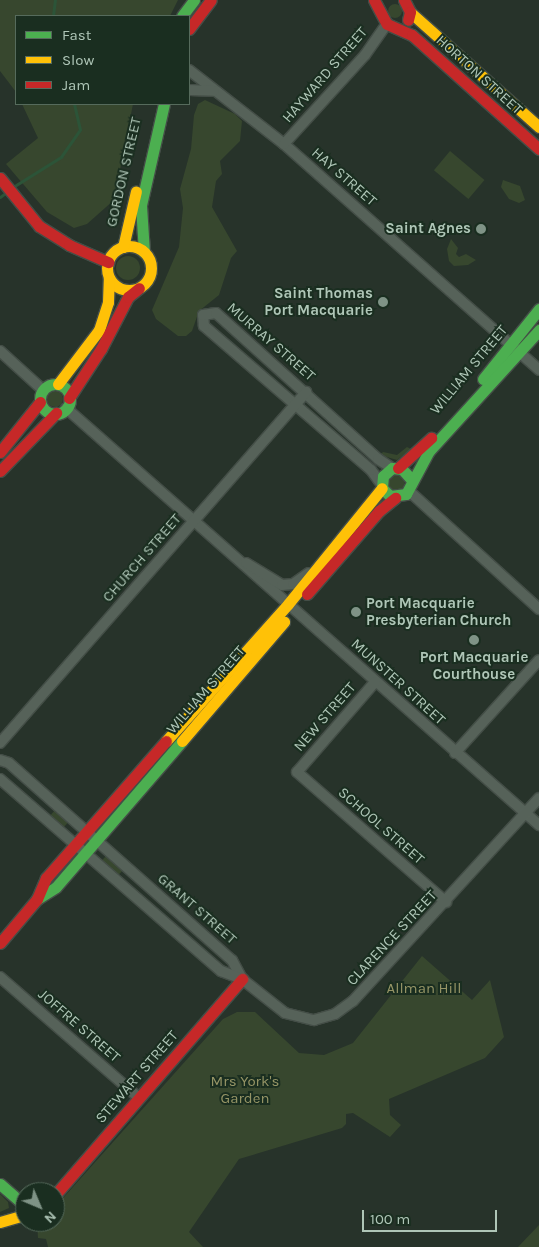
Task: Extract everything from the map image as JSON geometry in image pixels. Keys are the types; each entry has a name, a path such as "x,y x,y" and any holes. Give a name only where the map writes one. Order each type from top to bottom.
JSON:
{"street":[{"path":"183,15 194,0"},
{"path":"190,28 211,0"},
{"path":"374,0 380,13 392,26 407,21 410,5"},
{"path":"380,13 386,0"},
{"name":"HORTON STREET","path":"410,5 539,127"},
{"name":"HORTON STREET","path":"392,26 412,35 539,149"},
{"name":"HAYWARD STREET","path":"284,144 392,26"},
{"name":"HAY STREET","path":"190,71 284,144 539,370"},
{"path":"190,90 214,91"},
{"name":"GORDON STREET","path":"123,247 155,105"},
{"name":"GORDON STREET","path":"144,252 141,205 164,105"},
{"path":"3,182 18,204 57,239 108,262"},
{"path":"0,471 40,426 64,407 101,349 128,297 142,286 150,273 144,252 131,246 123,247 111,255 108,262 108,302 99,330 70,372 58,384 43,390"},
{"path":"108,278 120,288 127,290 142,286"},
{"name":"WILLIAM STREET","path":"38,899 46,878 75,843 379,511 395,498 409,491 412,480 429,451 514,348 539,309"},
{"name":"MURRAY STREET","path":"382,486 371,470 204,326 203,314 216,313 306,392 378,459 395,468"},
{"name":"WILLIAM STREET","path":"0,943 38,899 56,886 86,852 291,607 317,567 382,486 385,473 395,468 424,445 514,348 539,330"},
{"path":"0,350 43,390"},
{"path":"58,384 66,390 64,407"},
{"path":"0,452 40,402 43,390"},
{"name":"CHURCH STREET","path":"0,743 306,392"},
{"path":"40,402 46,411 64,407"},
{"name":"MUNSTER STREET","path":"64,407 539,825"},
{"path":"395,468 406,471 412,480"},
{"path":"382,486 395,498"},
{"path":"409,491 539,609"},
{"name":"MUNSTER STREET","path":"237,560 261,570 282,585 293,584 317,567"},
{"path":"455,753 539,660"},
{"name":"NEW STREET","path":"297,772 375,682"},
{"name":"GRANT STREET","path":"0,760 8,764 86,831 232,960 242,978"},
{"name":"SCHOOL STREET","path":"297,772 446,902"},
{"name":"GRANT STREET","path":"0,779 221,971 242,978"},
{"name":"CLARENCE STREET","path":"242,978 285,1013 303,1020 324,1018 353,1001 446,902 539,798"},
{"name":"JOFFRE STREET","path":"0,977 139,1098"},
{"name":"STEWART STREET","path":"65,1183 242,978"},
{"path":"0,1184 15,1197"},
{"path":"0,1222 15,1218"}],"green space":[{"path":"0,0 178,0 170,15 15,15 15,91 0,71"},
{"path":"395,4 400,6 402,11 400,16 395,18 390,16 388,11 390,6"},
{"path":"205,100 235,114 242,121 240,141 220,161 222,174 216,181 212,207 237,251 231,258 219,295 199,311 192,331 186,336 178,336 156,319 152,310 179,247 183,208 180,189 191,149 194,115 198,104"},
{"path":"22,105 133,105 114,200 87,224 74,228 47,212 6,164 38,138"},
{"path":"450,151 484,180 468,199 434,170"},
{"path":"503,180 520,186 525,200 519,203 509,199 501,187"},
{"path":"451,239 458,248 456,254 459,257 466,254 476,260 468,265 454,266 449,261 447,249"},
{"path":"128,256 137,259 140,268 137,277 128,280 119,277 116,268 119,259"},
{"path":"55,391 63,399 55,407 47,399"},
{"path":"407,447 411,449 397,460 380,455 383,452 397,455"},
{"path":"397,473 405,480 404,489 389,489 387,480"},
{"path":"55,810 69,822 63,828 50,816"},
{"path":"107,855 123,870 118,876 102,861"},
{"name":"Mrs York's Garden","path":"422,956 472,1000 490,980 504,1037 485,1058 389,1099 390,1115 401,1125 390,1137 353,1113 346,1114 346,1124 342,1128 239,1159 189,1232 203,1247 48,1247 46,1239 38,1238 38,1232 65,1232 65,1196 223,1019 237,1012 255,1012 299,1053 324,1055 353,1043"},
{"path":"0,1194 8,1202 9,1208 0,1212"},
{"path":"539,1225 539,1247 518,1247"}],"waterway":[{"path":"53,15 55,0"},
{"path":"13,187 61,157 80,130 74,105"},
{"path":"0,197 7,192"}],"traffic: fast":[{"path":"183,15 194,0"},
{"path":"144,252 141,205 164,105"},
{"path":"483,379 539,309"},
{"path":"411,479 402,469 392,468 383,476 382,488 390,496 406,494 429,451 539,330"},
{"path":"55,384 61,385 69,393 70,399 69,405 61,413 55,414 49,413 41,405 40,399 41,393 49,385 55,384"},
{"path":"37,899 56,887 182,741"},
{"path":"0,1184 15,1197"}],"traffic: slow":[{"path":"410,12 539,127"},
{"path":"123,247 136,191"},
{"path":"129,246 141,250 147,256 151,268 147,280 141,286 129,290 117,286 111,280 107,268 111,256 117,250 129,246"},
{"path":"58,384 99,330 108,302 109,278"},
{"path":"166,741 288,604 382,488"},
{"path":"182,741 284,622"},
{"path":"0,1222 15,1218"}],"traffic: jam":[{"path":"190,28 211,0"},
{"path":"374,0 387,24 412,35 539,149"},
{"path":"404,0 410,12 408,20"},
{"path":"0,178 39,226 69,245 108,262"},
{"path":"69,398 101,349 128,297 139,288"},
{"path":"0,452 40,402"},
{"path":"0,471 56,413"},
{"path":"398,468 431,438"},
{"path":"307,594 379,511 395,498"},
{"path":"0,943 37,899 46,878 166,741"},
{"path":"65,1183 242,979"}],"place":[{"name":"Saint Agnes","path":"481,229"},
{"name":"Saint Thomas Port Macquarie","path":"383,302"},
{"name":"Port Macquarie Presbyterian Church","path":"356,612"},
{"name":"Port Macquarie Courthouse","path":"474,640"}],"park label":[{"name":"Allman Hill","path":"424,989"}]}
